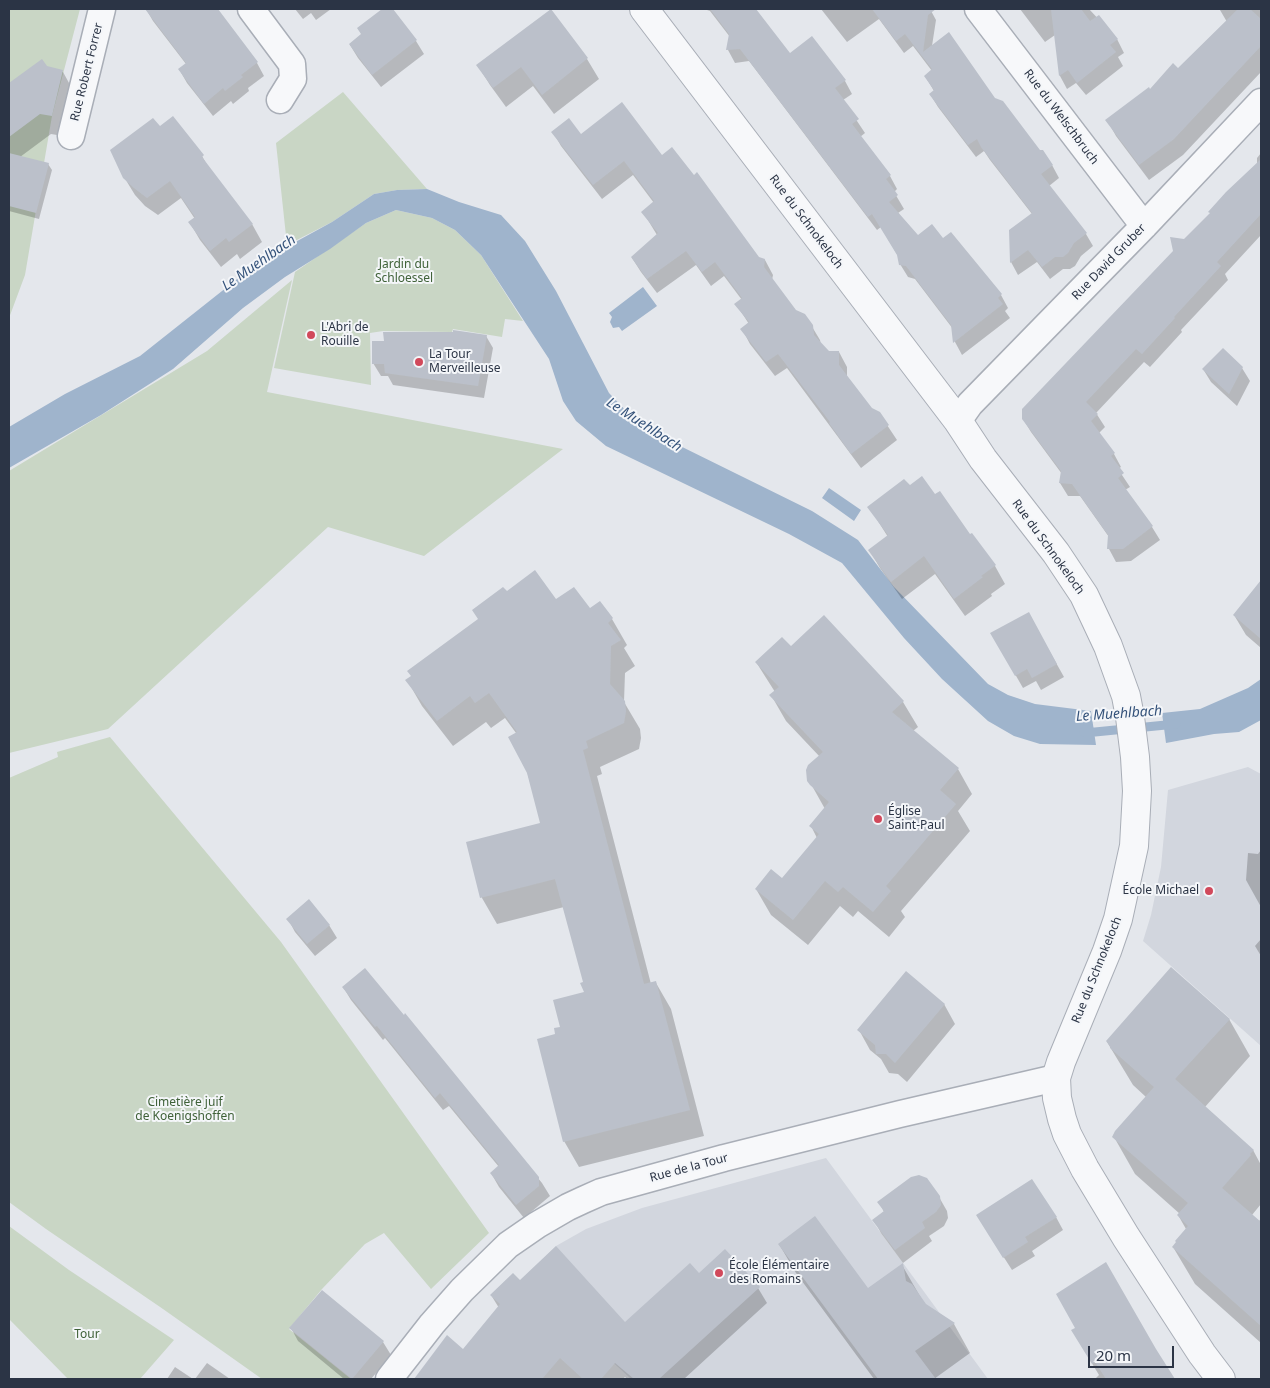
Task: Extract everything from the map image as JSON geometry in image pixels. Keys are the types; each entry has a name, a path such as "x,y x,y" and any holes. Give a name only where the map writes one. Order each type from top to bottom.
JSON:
{"street":[{"name":"Rue Robert Forrer","path":"71,136 102,9"},
{"path":"251,9 292,64 293,79 280,100"},
{"name":"Rue du Schnokeloch","path":"644,9 958,421 982,459 1056,553 1084,595 1108,646 1126,696 1130,717 1135,757 1134,846 1125,894 1107,952 1067,1045 1056,1078 1057,1098 1062,1119 1085,1169 1126,1237 1202,1354 1222,1379"},
{"name":"Rue du Welschbruch","path":"978,9 1144,226"},
{"name":"Rue David Gruber","path":"958,421 970,404 1144,226 1261,102"},
{"name":"Rue de la Tour","path":"388,1379 462,1290 508,1245 545,1221 583,1200 601,1192 724,1158 900,1114 1056,1078"}],"shaded area":[{"name":"École Michael","path":"1248,767 1261,774 1261,1046 1143,941 1151,915 1161,867 1168,790"},
{"name":"École Élémentaire des Romains","path":"826,1158 988,1379 631,1379 522,1279 556,1246 586,1229 642,1208"}],"green space":[{"path":"9,9 80,9 52,116 25,275 9,318"},
{"path":"343,92 427,189 397,190 374,194 332,222 287,245 276,143"},
{"name":"Jardin du Schloessel","path":"396,210 432,218 455,230 481,255 523,321 505,319 502,337 453,329 452,332 383,331 370,333 371,385 274,368 295,272 366,223"},
{"path":"292,280 267,392 563,449 424,556 328,527 108,729 9,753 9,471 207,351"},
{"name":"Cimetière juif de Koenigshoffen","path":"110,737 281,942 489,1233 431,1289 384,1233 365,1244 322,1289 289,1329 351,1379 262,1379 9,1202 9,778 58,757 57,752"},
{"name":"Tour","path":"9,1226 69,1270 174,1340 140,1379 68,1379 9,1319"}],"water":[{"path":"427,189 459,202 501,215 525,241 556,291 609,393 631,416 668,440 812,511 858,540 894,587 988,684 1008,695 1035,704 1091,711 1096,745 1040,744 1014,736 988,721 942,679 904,638 842,563 789,534 606,446 576,421 563,401 549,359 481,255 455,230 432,218 396,210 366,223 330,249 285,277 243,308 173,369 101,415 9,468 9,427 65,394 140,356 246,272 268,257 332,222 374,194 397,190"},
{"path":"643,287 657,306 622,331 619,327 613,328 610,322 612,317 609,313"},
{"path":"829,488 861,510 854,521 822,498"},
{"path":"1261,679 1261,720 1239,732 1214,734 1166,743 1162,713 1200,709 1248,688"}],"building":[{"path":"145,9 218,9 258,62 225,91 223,88 204,104 178,69 186,63"},
{"path":"382,9 393,9 417,40 372,75 349,44 361,34 357,28"},
{"path":"551,9 588,58 542,95 521,67 493,88 476,65"},
{"path":"710,9 756,9 790,53 812,36 846,80 835,88 859,119 852,124 891,175 886,179 898,195 889,202 918,235 932,224 943,238 951,232 1002,294 998,298 1003,304 953,343 951,325 906,266 899,265 897,255 872,214 868,217 740,49 726,50 729,34"},
{"path":"872,9 936,9 928,15 923,52 949,32 995,98 1003,101 1053,165 1041,174 1087,233 1074,243 1063,257 1055,257 1042,267 1028,250 1010,263 1009,230 1032,213 981,147 977,139 968,145 929,94 934,90 924,76 932,69 905,34 896,41"},
{"path":"1051,9 1081,9 1090,21 1099,15 1118,39 1110,45 1116,52 1077,83 1068,70 1059,76"},
{"path":"1238,9 1250,9 1261,19 1261,46 1174,139 1139,165 1105,120 1149,87 1150,89 1173,63 1178,68"},
{"path":"42,59 47,66 63,70 52,116 40,114 9,137 9,83"},
{"path":"622,102 662,155 672,147 694,175 697,172 759,257 765,259 764,267 796,310 805,314 813,325 814,335 829,351 839,351 839,365 872,408 880,412 889,425 851,454 830,422 778,354 766,362 740,329 749,322 734,304 742,298 715,262 702,272 686,251 647,279 631,257 658,233 641,212 654,201 624,161 593,185 551,132 569,118 581,134"},
{"path":"173,116 204,155 202,157 253,224 229,242 226,238 210,251 188,222 195,217 170,181 147,198 123,178 110,150 153,118 160,126"},
{"path":"9,153 49,163 36,213 9,206"},
{"path":"1261,159 1261,214 1217,262 1221,266 1142,354 1136,349 1086,402 1098,414 1091,421 1115,453 1111,456 1124,473 1118,478 1153,526 1123,549 1107,549 1108,535 1072,484 1059,483 1061,471 1022,419 1022,409 1173,251 1170,237 1184,239 1210,213 1208,212 1226,192"},
{"path":"453,330 487,335 478,386 385,373 384,364 372,364 372,341 384,341 383,332 453,332"},
{"path":"1223,348 1243,367 1229,394 1202,369"},
{"path":"922,476 935,494 940,491 970,534 972,533 996,565 954,599 924,556 891,582 868,550 888,535 867,507 904,479 910,485"},
{"path":"535,570 556,599 574,587 590,608 600,601 613,618 608,623 621,640 611,646 610,684 625,701 624,723 586,741 588,748 583,750 644,984 656,981 690,1110 563,1142 537,1039 555,1034 554,1028 560,1027 553,1000 584,992 580,983 583,982 555,879 480,898 466,842 540,823 527,773 508,737 517,732 489,693 475,703 470,696 437,721 405,680 411,676 407,671 478,619 472,610 503,587 507,591"},
{"path":"1261,580 1261,639 1233,615"},
{"path":"1029,612 1057,664 1032,678 1027,669 1015,676 990,633"},
{"path":"824,615 904,701 892,712 959,768 940,790 956,804 886,886 891,891 873,912 843,887 838,892 825,881 793,920 755,889 771,869 782,878 819,834 809,826 829,802 807,781 806,770 808,765 823,752 769,695 779,687 755,662 782,637 791,646"},
{"path":"309,899 330,925 307,944 286,919"},
{"path":"1171,967 1230,1019 1175,1079 1254,1150 1222,1188 1261,1222 1261,1326 1172,1247 1188,1226 1177,1215 1188,1203 1112,1137 1115,1131 1154,1087 1110,1048 1106,1041"},
{"path":"365,968 404,1015 405,1013 539,1177 539,1186 516,1205 490,1173 499,1165 440,1093 435,1098 377,1026 375,1027 342,987"},
{"path":"906,971 945,1004 895,1063 886,1054 876,1054 875,1045 857,1030"},
{"path":"919,1175 927,1178 940,1196 941,1205 936,1212 922,1222 925,1228 895,1250 872,1220 884,1211 877,1202 911,1177"},
{"path":"1032,1179 1057,1217 1025,1237 1028,1242 1003,1258 976,1215"},
{"path":"815,1216 868,1288 903,1263 906,1281 912,1284 926,1304 955,1323 915,1351 936,1379 878,1379 778,1244"},
{"path":"556,1246 625,1322 690,1263 699,1273 725,1249 760,1287 659,1379 634,1379 615,1363 601,1379 583,1379 560,1358 542,1379 414,1379 447,1335 463,1349 500,1304 490,1295 513,1273 520,1280"},
{"path":"1106,1262 1175,1379 1106,1379 1095,1362 1092,1364 1071,1330 1075,1328 1056,1294"},
{"path":"322,1290 384,1341 352,1379 289,1328"}],"waterway":[{"name":"Le Muehlbach","path":"1084,732 1176,724"}],"place":[{"name":"L'Abri de Rouille","path":"311,335"},
{"name":"La Tour Merveilleuse","path":"419,362"},
{"name":"Église Saint-Paul","path":"878,819"},
{"name":"École Michael","path":"1209,891"},
{"name":"École Élémentaire des Romains","path":"719,1273"}]}
